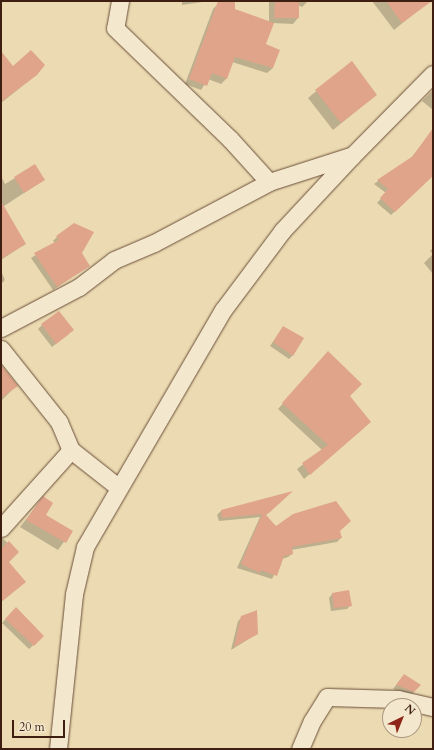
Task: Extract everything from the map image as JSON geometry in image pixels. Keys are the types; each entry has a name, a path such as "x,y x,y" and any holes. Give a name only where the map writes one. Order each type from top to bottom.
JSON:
{"street":[{"path":"120,1 115,28 230,139 269,182"},
{"path":"58,749 74,594 85,547 118,487 174,398 223,310 282,231 352,156 433,74"},
{"path":"1,328 79,287 114,260 142,249 269,182 352,156"},
{"path":"1,349 60,422 71,450 118,487"},
{"path":"1,528 71,450"},
{"path":"300,749 312,721 327,697 390,698 433,707"}],"building":[{"path":"218,1 235,1 235,9 274,23 266,44 280,50 273,68 235,57 227,79 212,73 207,86 189,79"},
{"path":"275,1 299,1 299,18 274,18"},
{"path":"386,1 432,1 402,23"},
{"path":"31,50 45,65 37,75 1,102 1,51 13,66"},
{"path":"352,61 377,95 341,123 315,90"},
{"path":"433,128 433,176 395,212 380,198 388,189 377,180 413,156"},
{"path":"35,164 45,180 24,193 14,177"},
{"path":"1,201 26,244 1,259"},
{"path":"74,223 94,232 82,253 90,266 57,287 34,253 59,240 56,236"},
{"path":"59,311 74,330 56,344 41,324"},
{"path":"283,326 304,338 293,356 273,342"},
{"path":"328,351 362,384 350,396 371,422 310,475 302,463 328,445 282,403"},
{"path":"1,365 18,386 1,398"},
{"path":"293,491 269,513 265,514 276,526 293,514 336,501 351,521 340,531 342,538 292,547 293,554 284,556 277,576 261,570 260,573 241,564 262,514 222,518 221,510"},
{"path":"43,496 53,503 46,515 73,531 66,543 26,520"},
{"path":"9,541 19,552 9,562 26,582 1,602 1,549"},
{"path":"349,590 352,606 334,608 332,593"},
{"path":"16,607 44,636 34,646 5,619"},
{"path":"257,610 258,634 234,647 241,616"},
{"path":"404,674 421,685 414,692 396,685"}]}
